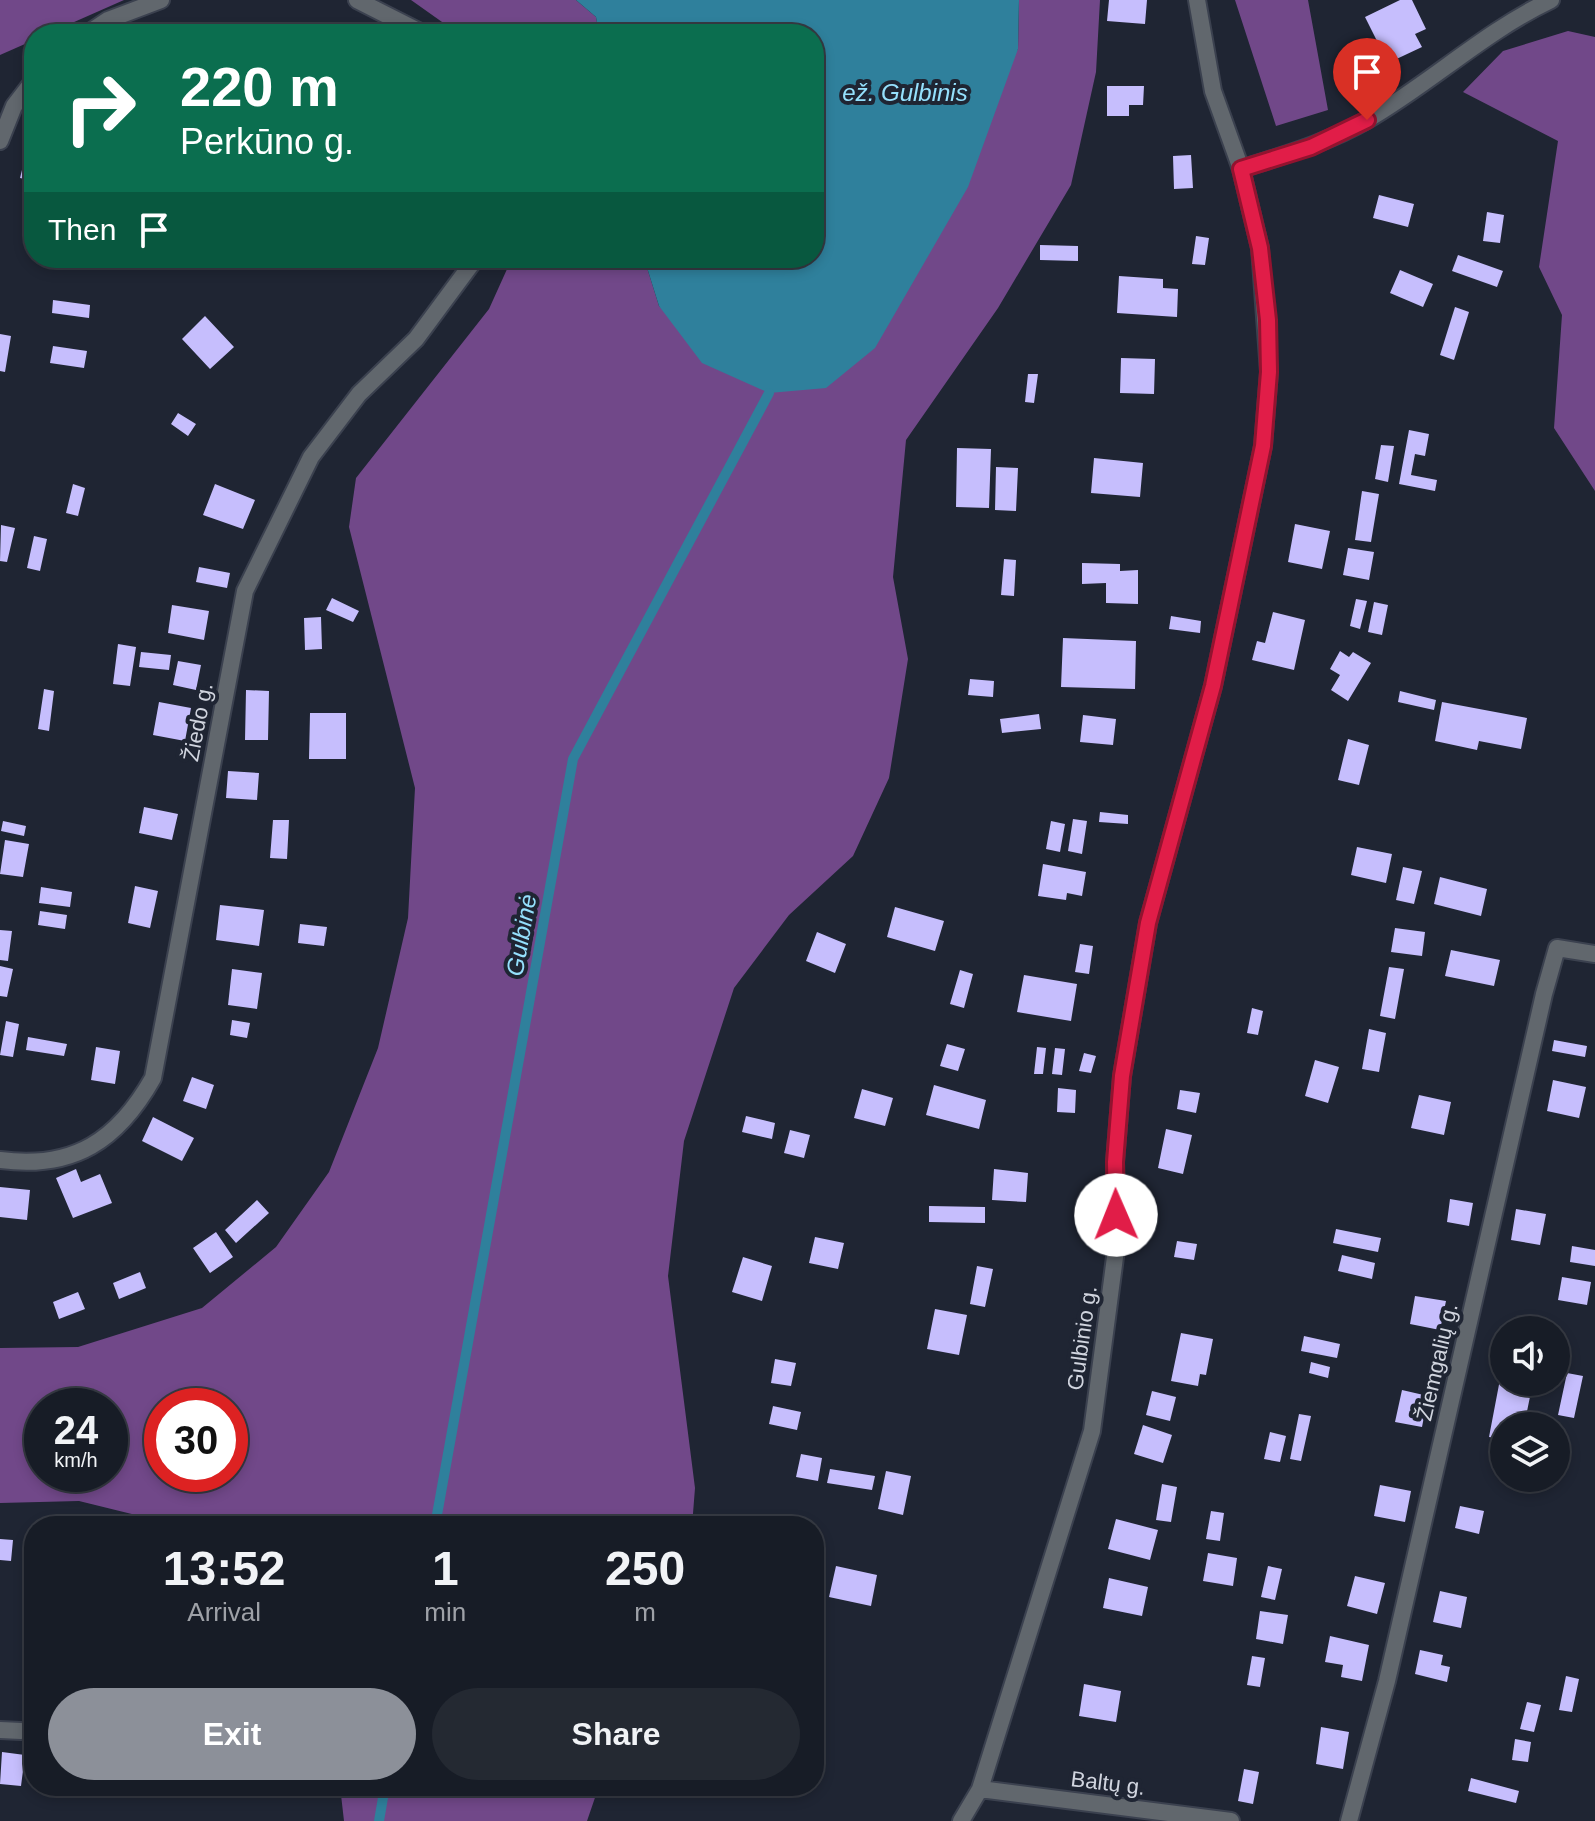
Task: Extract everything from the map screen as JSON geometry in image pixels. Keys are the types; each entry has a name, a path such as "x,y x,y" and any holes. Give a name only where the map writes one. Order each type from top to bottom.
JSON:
{"street":[{"path":"102,24 161,0"},
{"path":"357,0 404,24"},
{"name":"Gulbinio g.","path":"961,1821 980,1789 1092,1431 1117,1242 1115,1162 1122,1076 1148,923 1213,686 1263,446 1269,372 1268,320 1260,248 1241,169 1213,91 1197,0"},
{"path":"1241,169 1311,147 1367,120 1510,20 1551,0"},
{"path":"0,141 14,106 24,93"},
{"name":"Žiedo g.","path":"0,1160 56,1160 102,1142 134,1110 153,1078 245,591 311,457 359,394 416,339 469,268"},
{"name":"Žiemgalių g.","path":"1349,1821 1387,1681 1557,948 1595,954"},
{"path":"0,1730 21,1731"},
{"name":"Baltų g.","path":"980,1789 1231,1821"}],"shaded area":[{"path":"0,0 124,0 70,24 24,24 24,44 0,55"},
{"path":"411,0 576,0 596,17 597,24 445,24"},
{"path":"1019,0 1100,0 1096,72 1071,185 998,308 906,440 893,577 908,659 889,778 853,856 789,915 734,988 684,1141 668,1276 695,1488 693,1516 140,1516 79,1501 0,1503 0,1348 78,1347 202,1308 276,1247 329,1172 378,1048 408,918 415,788 349,527 356,478 489,309 507,268 647,268 659,306 769,393 1018,49"},
{"path":"1235,0 1308,0 1328,110 1276,126"},
{"path":"1568,31 1595,37 1595,491 1554,428 1562,315 1539,267 1558,141 1463,92 1503,51"},
{"path":"341,1796 596,1796 587,1821 344,1821"}],"water":[{"name":"ež. Gulbinis","path":"576,0 1019,0 1018,49 968,187 875,348 826,388 769,393 702,363 659,306 647,268 824,268 824,24 597,24 596,17"}],"building":[{"path":"1109,0 1147,0 1145,24 1107,21"},
{"path":"1400,0 1412,0 1426,29 1415,34 1422,47 1388,63 1365,17"},
{"path":"1107,86 1144,86 1143,105 1129,105 1129,116 1107,116"},
{"path":"1191,155 1193,188 1174,189 1173,156"},
{"path":"1379,195 1414,204 1408,227 1373,218"},
{"path":"1487,212 1504,215 1500,243 1483,241"},
{"path":"1196,236 1209,238 1205,265 1192,264"},
{"path":"1040,245 1078,246 1078,261 1040,260"},
{"path":"1458,255 1503,271 1497,287 1452,271"},
{"path":"1400,270 1433,284 1423,307 1390,293"},
{"path":"1119,276 1163,279 1163,288 1178,289 1177,317 1117,313"},
{"path":"53,300 90,305 89,318 52,313"},
{"path":"1455,307 1469,312 1454,360 1440,355"},
{"path":"205,316 234,347 210,369 182,339"},
{"path":"0,334 11,336 5,372 0,371"},
{"path":"53,346 87,351 84,368 50,363"},
{"path":"1121,358 1155,359 1154,394 1120,393"},
{"path":"1028,374 1038,374 1034,403 1025,402"},
{"path":"178,413 196,424 188,436 171,424"},
{"path":"1409,430 1429,434 1425,456 1415,454 1411,475 1437,480 1435,491 1399,484"},
{"path":"1381,445 1394,446 1388,482 1375,479"},
{"path":"957,448 991,449 989,508 956,507"},
{"path":"1094,458 1143,463 1140,497 1091,493"},
{"path":"996,467 1018,468 1016,511 995,510"},
{"path":"73,484 85,488 78,516 66,513"},
{"path":"215,484 255,500 243,529 203,515"},
{"path":"1362,491 1379,494 1371,542 1355,540"},
{"path":"1295,524 1330,531 1322,569 1288,562"},
{"path":"1,525 15,528 7,562 0,561"},
{"path":"34,536 47,539 40,571 27,568"},
{"path":"1348,548 1374,552 1369,580 1343,575"},
{"path":"1004,559 1016,560 1014,596 1001,595"},
{"path":"1082,563 1120,564 1120,571 1138,570 1138,604 1106,603 1106,583 1082,584"},
{"path":"199,567 230,573 227,588 196,582"},
{"path":"332,598 359,611 353,622 326,610"},
{"path":"1356,599 1367,601 1360,629 1350,626"},
{"path":"1374,602 1388,605 1382,635 1368,632"},
{"path":"172,605 209,611 204,640 168,633"},
{"path":"1273,612 1305,620 1294,670 1252,660 1257,641 1265,643"},
{"path":"1171,616 1201,621 1200,633 1169,629"},
{"path":"321,617 322,649 305,650 304,618"},
{"path":"1063,638 1136,641 1135,689 1061,687"},
{"path":"118,644 136,647 130,686 113,684"},
{"path":"1340,651 1349,657 1353,652 1371,663 1348,701 1331,690 1340,675 1330,669"},
{"path":"141,652 171,655 169,670 139,667"},
{"path":"178,661 201,665 196,690 173,685"},
{"path":"970,679 994,681 993,697 968,695"},
{"path":"44,689 54,691 49,731 38,729"},
{"path":"246,690 269,691 268,740 245,740"},
{"path":"1400,691 1436,700 1434,710 1398,702"},
{"path":"159,702 191,708 185,741 153,735"},
{"path":"1442,702 1527,718 1521,749 1479,741 1477,750 1435,741"},
{"path":"310,713 346,713 346,759 309,759"},
{"path":"1039,714 1041,729 1002,733 1000,719"},
{"path":"1083,715 1116,719 1113,745 1080,742"},
{"path":"1348,739 1369,745 1359,785 1338,780"},
{"path":"228,771 259,773 257,800 226,798"},
{"path":"144,807 178,814 172,840 139,833"},
{"path":"1100,812 1128,815 1128,824 1099,822"},
{"path":"1073,819 1087,821 1082,854 1068,851"},
{"path":"273,820 289,820 287,859 270,858"},
{"path":"3,821 26,826 24,836 1,831"},
{"path":"1051,821 1065,824 1060,852 1046,849"},
{"path":"5,840 29,844 23,877 0,874"},
{"path":"1357,847 1392,854 1386,883 1351,875"},
{"path":"1043,864 1086,872 1082,896 1067,893 1066,900 1038,896"},
{"path":"1403,867 1422,871 1414,904 1396,900"},
{"path":"1440,877 1487,889 1481,916 1434,904"},
{"path":"135,886 158,891 150,928 128,923"},
{"path":"41,887 72,892 70,907 39,903"},
{"path":"220,905 264,910 259,946 216,940"},
{"path":"895,907 944,921 935,951 887,937"},
{"path":"40,911 67,915 65,929 38,925"},
{"path":"300,924 327,927 324,946 298,943"},
{"path":"1395,928 1425,932 1422,956 1391,952"},
{"path":"0,930 12,931 8,961 0,960"},
{"path":"817,932 846,944 835,973 806,961"},
{"path":"1080,944 1093,946 1089,974 1075,972"},
{"path":"1451,950 1500,960 1494,986 1445,976"},
{"path":"0,966 13,969 7,997 0,996"},
{"path":"1389,967 1404,969 1395,1019 1380,1016"},
{"path":"232,969 262,973 257,1009 228,1005"},
{"path":"960,970 973,974 964,1008 950,1004"},
{"path":"1024,975 1077,984 1071,1021 1017,1012"},
{"path":"1252,1008 1263,1011 1258,1035 1247,1033"},
{"path":"232,1020 250,1023 247,1038 230,1035"},
{"path":"6,1021 19,1024 13,1057 0,1055"},
{"path":"1369,1029 1386,1033 1379,1072 1362,1069"},
{"path":"28,1037 67,1044 64,1056 26,1050"},
{"path":"1554,1040 1587,1046 1585,1057 1552,1051"},
{"path":"947,1044 965,1049 958,1071 940,1066"},
{"path":"96,1047 120,1051 115,1084 91,1080"},
{"path":"1037,1047 1046,1048 1043,1074 1034,1074"},
{"path":"1055,1048 1065,1049 1062,1075 1052,1074"},
{"path":"1084,1053 1096,1056 1091,1073 1079,1071"},
{"path":"1315,1060 1339,1067 1328,1103 1305,1096"},
{"path":"192,1077 214,1085 206,1109 183,1101"},
{"path":"1553,1080 1586,1087 1579,1118 1547,1111"},
{"path":"934,1085 986,1100 979,1129 926,1115"},
{"path":"1058,1088 1076,1090 1075,1113 1057,1112"},
{"path":"862,1089 893,1098 885,1126 854,1118"},
{"path":"1180,1090 1200,1093 1196,1113 1177,1109"},
{"path":"1419,1095 1451,1102 1444,1135 1411,1128"},
{"path":"746,1116 775,1123 772,1139 742,1132"},
{"path":"153,1117 194,1138 182,1161 142,1141"},
{"path":"1166,1129 1192,1135 1183,1174 1158,1168"},
{"path":"790,1130 810,1135 804,1158 784,1153"},
{"path":"76,1169 81,1182 100,1174 112,1203 73,1218 56,1178"},
{"path":"994,1169 1028,1173 1026,1202 992,1200"},
{"path":"0,1187 30,1190 27,1220 0,1217"},
{"path":"1450,1199 1473,1203 1469,1226 1447,1222"},
{"path":"257,1200 269,1213 236,1243 225,1230"},
{"path":"929,1206 985,1207 985,1223 929,1222"},
{"path":"1516,1209 1546,1214 1540,1245 1511,1240"},
{"path":"1336,1229 1381,1238 1378,1252 1333,1243"},
{"path":"216,1232 233,1257 210,1273 193,1248"},
{"path":"815,1237 844,1243 838,1269 809,1263"},
{"path":"1177,1241 1197,1244 1194,1260 1174,1257"},
{"path":"1572,1246 1595,1250 1595,1266 1570,1262"},
{"path":"1342,1255 1375,1263 1372,1279 1338,1271"},
{"path":"743,1257 772,1266 762,1301 732,1292"},
{"path":"977,1266 993,1269 985,1307 970,1304"},
{"path":"140,1272 146,1288 119,1299 113,1283"},
{"path":"1562,1277 1591,1282 1587,1305 1558,1300"},
{"path":"78,1292 85,1309 59,1319 53,1302"},
{"path":"1415,1296 1446,1301 1440,1330 1410,1324"},
{"path":"935,1309 967,1315 959,1355 927,1349"},
{"path":"1181,1333 1213,1339 1206,1375 1200,1374 1198,1386 1171,1381"},
{"path":"1304,1336 1340,1344 1337,1358 1301,1351"},
{"path":"775,1359 796,1363 791,1386 771,1383"},
{"path":"1311,1362 1330,1367 1328,1378 1309,1373"},
{"path":"1570,1374 1583,1376 1574,1418 1570,1417 1570,1412 1559,1412 1562,1396 1570,1396"},
{"path":"1402,1390 1428,1396 1422,1427 1395,1422"},
{"path":"1152,1391 1176,1397 1170,1421 1146,1415"},
{"path":"1497,1396 1530,1396 1527,1412 1494,1412"},
{"path":"773,1406 801,1412 797,1430 769,1424"},
{"path":"1299,1414 1311,1416 1301,1461 1290,1459"},
{"path":"1143,1425 1172,1435 1163,1463 1134,1454"},
{"path":"1270,1432 1286,1436 1280,1462 1264,1459"},
{"path":"801,1454 822,1458 818,1481 796,1477"},
{"path":"830,1469 875,1476 872,1490 827,1483"},
{"path":"886,1471 911,1476 903,1515 878,1509"},
{"path":"1162,1484 1177,1487 1171,1522 1156,1520"},
{"path":"1380,1485 1411,1491 1405,1522 1374,1516"},
{"path":"1460,1506 1484,1511 1479,1534 1455,1528"},
{"path":"1211,1511 1224,1513 1220,1541 1206,1539"},
{"path":"1116,1519 1158,1530 1150,1560 1108,1549"},
{"path":"0,1539 13,1540 11,1561 0,1560"},
{"path":"1208,1553 1237,1558 1233,1586 1203,1581"},
{"path":"836,1566 877,1575 871,1606 829,1597"},
{"path":"1268,1566 1282,1569 1275,1600 1261,1597"},
{"path":"1355,1576 1385,1583 1377,1614 1347,1606"},
{"path":"1109,1578 1148,1587 1142,1616 1103,1608"},
{"path":"1440,1591 1467,1597 1461,1628 1433,1622"},
{"path":"1260,1611 1288,1615 1283,1644 1256,1639"},
{"path":"1330,1636 1369,1645 1362,1681 1341,1677 1343,1665 1325,1662"},
{"path":"1420,1650 1443,1655 1441,1665 1450,1667 1447,1682 1415,1674"},
{"path":"1252,1656 1265,1658 1260,1687 1247,1685"},
{"path":"1566,1676 1579,1679 1572,1712 1559,1710"},
{"path":"1084,1684 1121,1691 1116,1722 1079,1716"},
{"path":"1527,1702 1541,1705 1534,1732 1520,1729"},
{"path":"1321,1727 1349,1732 1343,1769 1316,1764"},
{"path":"1515,1739 1531,1742 1528,1762 1512,1760"},
{"path":"2,1752 24,1755 21,1786 0,1784"},
{"path":"1244,1769 1259,1772 1253,1804 1238,1801"},
{"path":"1471,1778 1519,1791 1516,1803 1468,1791"}],"waterway":[{"name":"Gulbinė","path":"437,1516 573,759 769,393"},
{"name":"Gulbinė","path":"379,1821 383,1796"}],"route":[{"path":"1116,1215 1115,1162 1122,1076 1148,923 1213,686 1263,446 1269,372 1268,320 1260,248 1241,169 1311,147 1367,120"}]}
